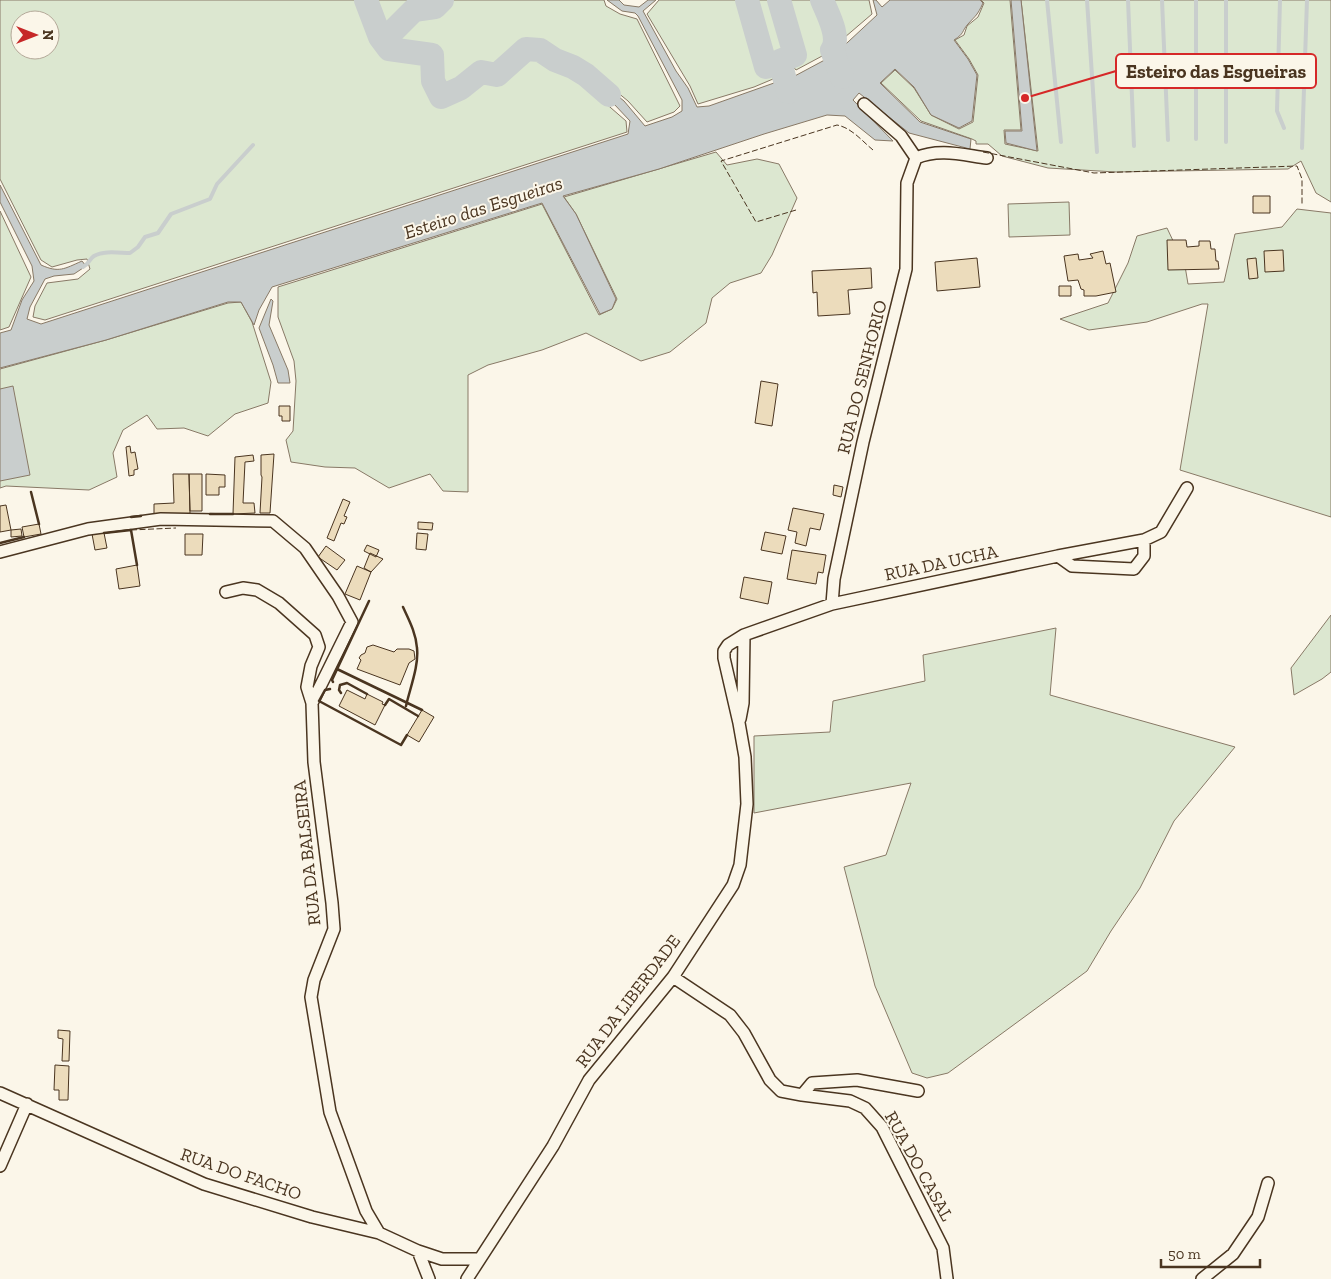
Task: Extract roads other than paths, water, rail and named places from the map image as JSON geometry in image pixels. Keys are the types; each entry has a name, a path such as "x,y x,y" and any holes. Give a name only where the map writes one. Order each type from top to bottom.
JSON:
{"street":[{"path":"864,104 901,136 916,158 928,153 937,152 987,158"},
{"name":"RUA DO SENHORIO","path":"832,604 834,579 863,442 906,269 907,183 916,158"},
{"name":"RUA DA UCHA","path":"832,604 1058,556 1144,540 1161,532 1187,488"},
{"name":"RUA DA BALSEIRA","path":"0,552 88,530 161,519 273,521 305,548 338,596 352,622 312,702 314,762 334,929 314,980 311,997 330,1112 366,1211 379,1233"},
{"path":"1058,556 1072,566 1134,569 1144,556 1144,540"},
{"path":"226,592 243,588 257,590 279,603 315,635 319,646 311,666 308,687 312,702"},
{"name":"RUA DA LIBERDADE","path":"466,1279 553,1146 589,1080 673,977 734,885 740,865 747,804 746,757 724,651 728,644 744,635 832,604"},
{"name":"RUA DA LIBERDADE","path":"739,723 743,703 744,635"},
{"name":"RUA DO CASAL","path":"673,977 730,1015 744,1033 770,1080 781,1091 802,1096 850,1101 865,1108 882,1127 943,1248 948,1279"},
{"path":"802,1096 812,1084 857,1080 918,1091"},
{"name":"RUA DO FACHO","path":"0,1092 204,1184 312,1216 379,1233 418,1251 442,1259 479,1259"},
{"path":"0,1166 27,1104"},
{"path":"1202,1279 1233,1254 1238,1247 1258,1217 1268,1183"},
{"path":"418,1251 429,1279"}],"water":[{"name":"Esteiro das Esgueiras","path":"607,0 619,0 624,5 639,7 648,0 656,0 643,11 697,107 709,106 774,83 780,61 791,78 834,55 877,15 873,0 876,0 882,7 890,0 980,0 983,3 978,13 954,40 977,75 972,121 959,128 931,115 914,87 895,69 880,83 920,122 971,139 970,149 909,133 859,93 853,100 893,141 875,140 845,116 827,115 659,169 563,196 576,214 616,299 612,309 600,314 542,203 272,287 259,310 254,325 241,302 228,302 106,340 0,368 0,333 11,330 22,300 34,281 32,266 0,202 0,185 41,265 52,269 62,269 82,261 86,266 74,274 45,279 30,307 27,319 41,324 628,134 630,121 614,104 590,85 582,75 589,73 624,101 645,126 672,117 682,111 682,100 638,16 635,13 622,11"},
{"path":"1011,0 1021,0 1037,151 1006,143 1005,131 1022,131"},
{"path":"271,299 273,301 269,325 288,370 290,383 278,383 259,328"},
{"path":"13,386 30,475 0,481 0,389"}],"waterway":[{"path":"366,0 380,37 389,49 432,55 433,81 441,97 461,88 481,72 497,75 526,49 540,50 555,60 573,67 586,75 609,95"},
{"path":"383,41 414,10 435,7 442,0"},
{"path":"747,0 766,67 780,61"},
{"path":"779,0 795,55 780,61 788,92"},
{"path":"822,0 834,32 835,39 832,50 842,77"},
{"path":"1047,0 1061,142"},
{"path":"1087,0 1097,152"},
{"path":"1128,0 1134,146"},
{"path":"1162,0 1168,140"},
{"path":"1196,0 1196,139"},
{"path":"1226,0 1226,142"},
{"path":"1280,0 1277,111 1284,128"},
{"path":"1302,148 1307,0"},
{"path":"83,267 92,257 98,254 107,252 130,253 138,247 145,237 158,233 171,214 210,199 217,184 253,145"}],"place":[{"name":"Esteiro das Esgueiras","path":"1025,98"}]}
